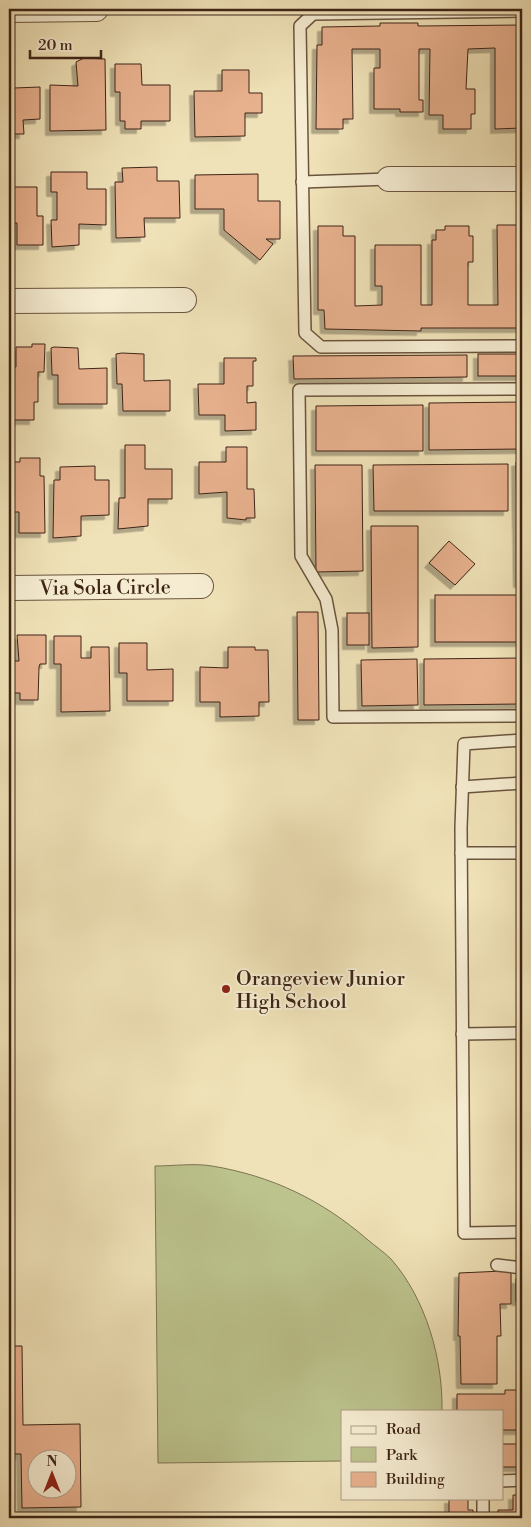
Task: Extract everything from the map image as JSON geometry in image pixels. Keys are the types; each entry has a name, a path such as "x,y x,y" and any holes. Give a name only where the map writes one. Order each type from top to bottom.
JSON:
{"street":[{"path":"9,10 96,9"},
{"path":"389,179 522,179"},
{"path":"9,301 184,300"},
{"name":"Via Sola Circle","path":"9,588 201,586"}],"lane":[{"path":"522,12 313,14 300,26 305,333 321,347 522,346"},
{"path":"302,182 389,179"},
{"path":"522,389 299,390 301,556 326,599 332,630 333,717 522,716"},
{"path":"522,740 464,744 461,853 464,1234 522,1232"},
{"path":"462,787 522,783"},
{"path":"461,853 522,853"},
{"path":"462,1034 522,1033"},
{"path":"497,1265 522,1268"},
{"path":"504,1481 522,1480"},
{"path":"483,1500 483,1518"}],"green space":[{"path":"205,1165 234,1170 276,1183 333,1213 391,1259 414,1292 430,1330 436,1351 442,1391 442,1410 341,1410 341,1461 158,1463 155,1166"}],"building":[{"path":"380,23 418,23 418,26 522,25 522,128 495,129 495,48 468,49 466,89 475,89 475,114 471,114 471,129 443,129 443,115 429,115 430,49 419,49 419,100 423,100 423,112 400,112 400,109 374,109 374,68 380,68 380,49 352,49 353,119 343,119 343,129 316,129 317,45 322,45 322,27 380,26"},
{"path":"84,58 105,59 106,130 50,131 50,85 78,86 76,62"},
{"path":"115,64 141,64 142,85 170,85 170,121 141,121 141,129 125,129 125,121 120,121 120,92 115,92"},
{"path":"222,70 249,70 249,93 262,93 262,113 245,113 245,136 195,137 194,91 222,91"},
{"path":"9,83 14,83 14,88 40,87 40,119 23,120 24,134 13,134 13,138 9,138"},
{"path":"157,167 157,181 179,181 180,218 144,218 145,237 116,238 115,182 123,182 122,168"},
{"path":"51,172 87,172 87,189 106,189 106,225 79,224 79,245 52,247 51,220 57,220 57,192 51,192"},
{"path":"258,174 258,201 280,201 280,239 266,239 273,244 260,260 224,230 224,209 195,209 195,175"},
{"path":"9,187 37,187 37,216 43,216 43,245 17,245 17,223 9,223"},
{"path":"497,225 522,225 522,328 421,328 421,331 325,329 324,310 318,310 318,226 343,226 343,236 355,236 355,306 382,305 382,286 375,286 375,245 421,245 421,305 432,305 432,240 436,240 436,230 445,230 445,226 469,226 469,236 473,236 473,262 468,262 468,305 498,305"},
{"path":"32,344 45,344 44,372 38,372 38,402 34,402 34,420 9,420 9,367 16,367 16,347 32,347"},
{"path":"51,348 78,348 79,369 107,368 107,404 58,404 58,375 52,375"},
{"path":"116,354 144,354 144,381 170,380 170,411 123,411 122,384 117,384"},
{"path":"478,354 522,354 522,376 478,376"},
{"path":"467,355 467,377 294,379 293,356"},
{"path":"224,358 256,358 256,361 253,361 253,386 247,386 247,403 256,402 256,430 225,431 225,415 199,415 198,384 224,384"},
{"path":"522,402 522,449 429,450 429,403"},
{"path":"423,405 423,451 316,451 316,406"},
{"path":"125,445 145,445 145,469 172,469 172,499 148,499 148,526 118,529 119,498 125,498"},
{"path":"226,447 247,447 247,489 254,489 255,518 246,518 246,520 227,518 227,492 199,494 199,462 226,462"},
{"path":"20,458 40,458 40,476 44,476 45,533 19,533 19,512 9,512 10,462 20,462"},
{"path":"522,461 522,583 518,583 516,462"},
{"path":"508,464 508,511 374,511 373,465"},
{"path":"315,465 362,465 363,571 316,572"},
{"path":"95,466 95,480 109,480 109,515 81,516 81,536 53,538 54,480 60,480 60,467"},
{"path":"371,526 418,526 418,647 372,648"},
{"path":"449,541 475,564 455,585 429,563"},
{"path":"435,595 522,595 522,642 435,642"},
{"path":"297,612 318,612 319,720 298,720"},
{"path":"347,613 369,613 369,645 347,645"},
{"path":"17,635 46,635 46,664 40,664 39,667 38,700 20,700 20,693 9,693 9,661 19,661"},
{"path":"54,636 81,636 81,658 91,658 91,647 109,647 110,711 61,712 61,664 54,664"},
{"path":"119,643 147,643 147,670 173,669 173,701 127,701 127,673 119,673"},
{"path":"228,647 255,647 255,650 268,650 269,702 259,702 259,716 220,717 220,702 200,702 200,667 228,668"},
{"path":"522,658 522,704 424,705 424,659"},
{"path":"417,659 418,705 362,706 361,660"},
{"path":"511,1271 511,1304 500,1304 501,1336 497,1336 497,1384 461,1384 460,1336 458,1336 459,1273"},
{"path":"516,1279 522,1279 522,1301 516,1301"},
{"path":"9,1346 22,1346 23,1425 80,1424 81,1507 22,1508 21,1454 9,1454"},
{"path":"505,1390 522,1390 522,1430 504,1430 504,1410 457,1410 457,1394 505,1394"},
{"path":"504,1444 522,1444 522,1467 504,1467"},
{"path":"513,1495 522,1495 522,1518 498,1518 498,1510 513,1510"},
{"path":"449,1500 468,1500 468,1510 473,1510 473,1518 449,1518"}],"place":[{"name":"Orangeview Junior High School","path":"226,989"}]}
